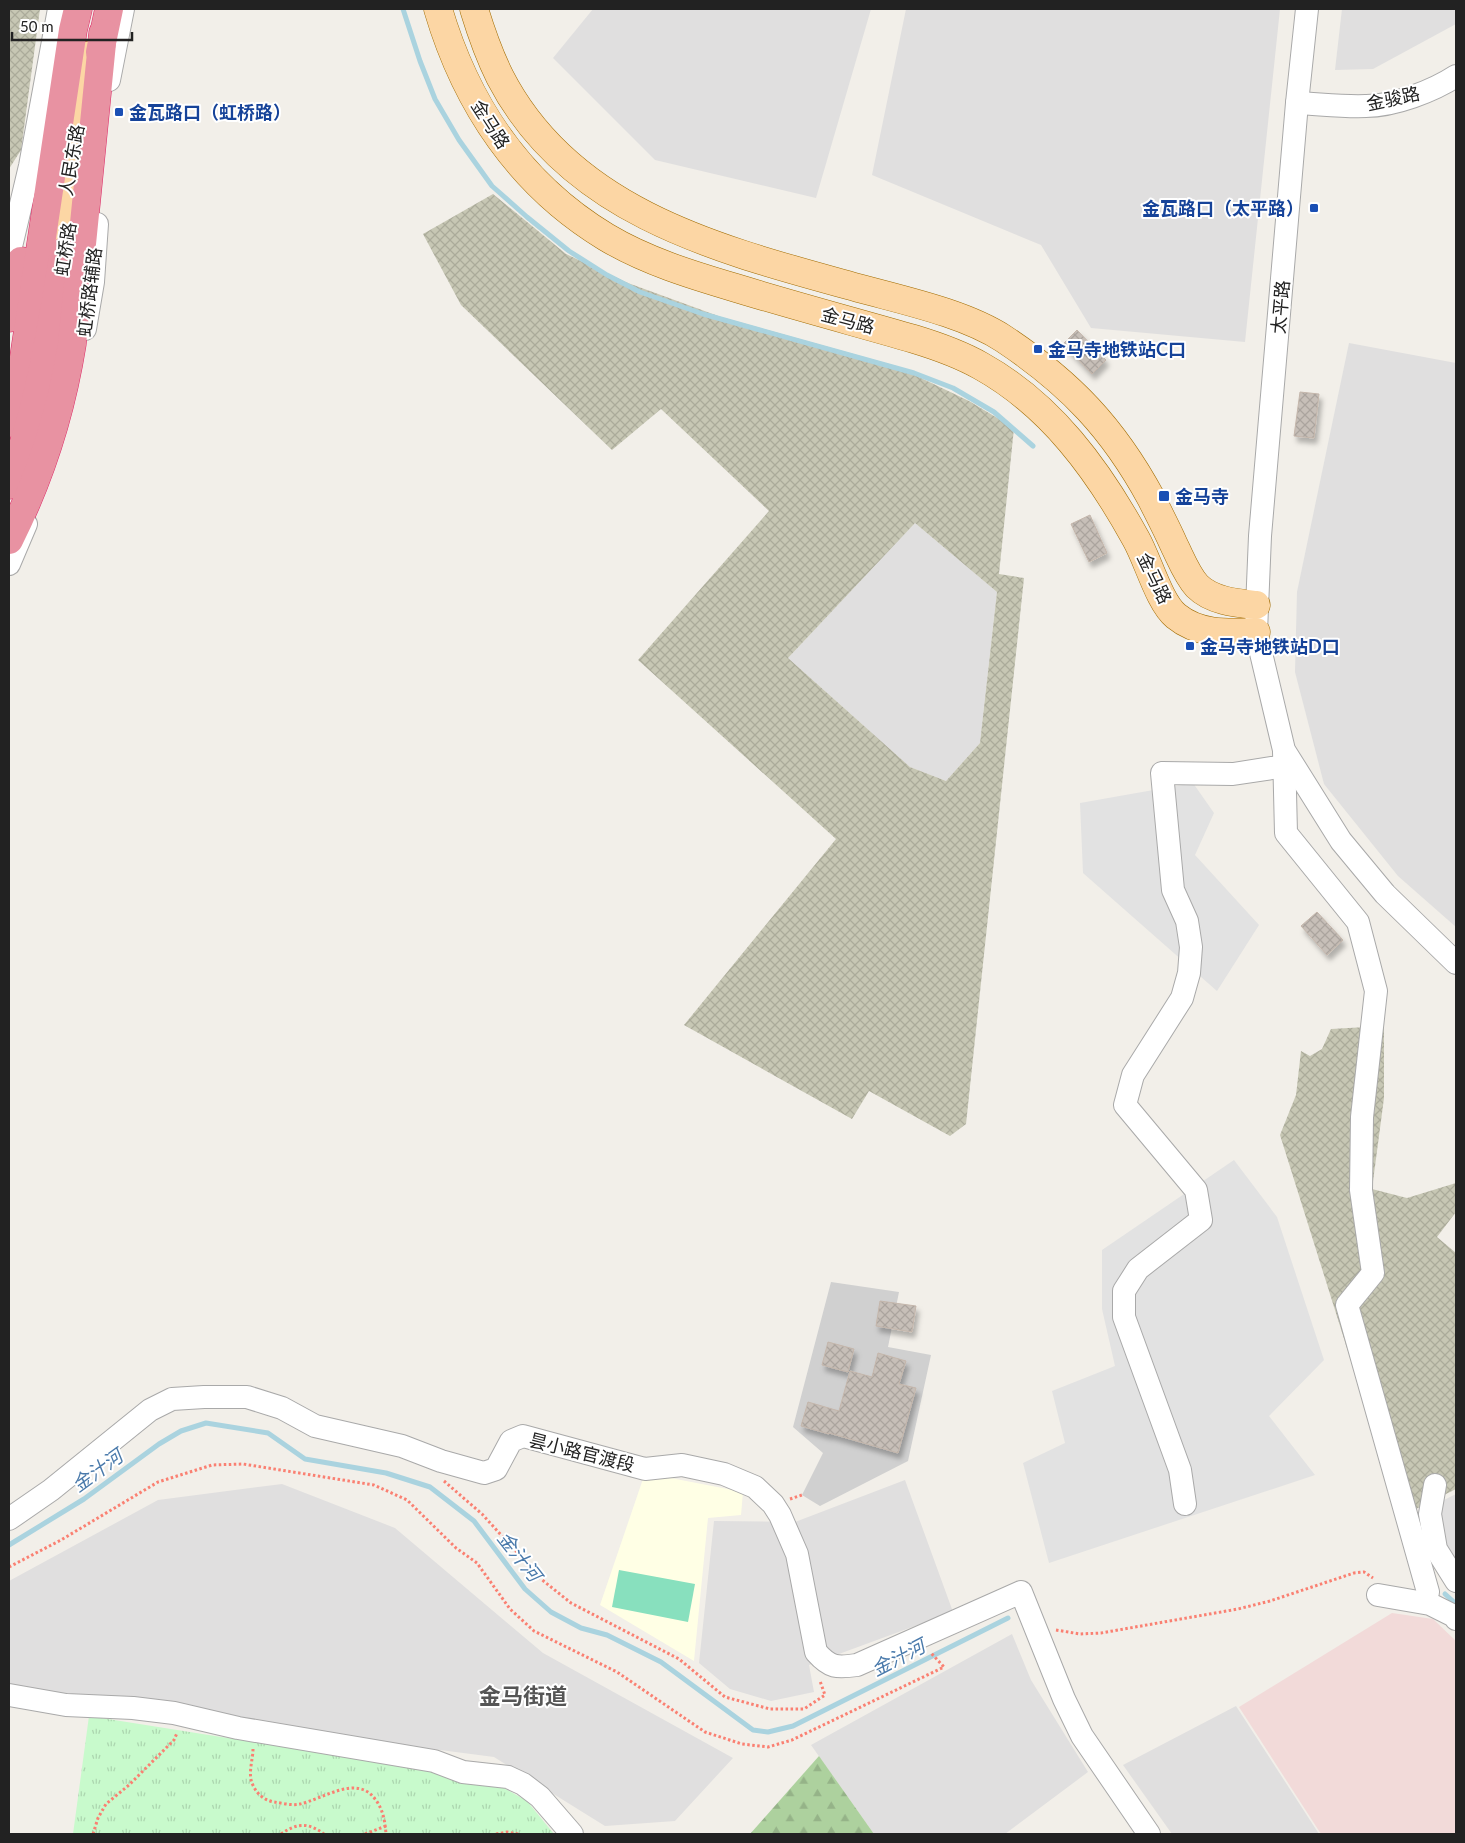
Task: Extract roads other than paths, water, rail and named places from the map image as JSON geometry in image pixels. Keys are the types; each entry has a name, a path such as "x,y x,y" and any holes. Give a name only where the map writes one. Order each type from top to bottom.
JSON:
{"highway":[{"path":"9,318 57,97 70,16"},
{"name":"虹桥路","path":"9,423 23,364 70,16"},
{"path":"9,540 40,472 66,377 73,335 104,17"},
{"name":"虹桥路","path":"9,485 29,428 48,350 104,17"}],"main road":[{"name":"人民东路","path":"9,428 29,346 90,9"},
{"name":"金马路","path":"438,9 466,84 487,122 512,156 544,189 569,211 606,237 644,256 705,278 914,338 947,350 981,366 1010,384 1042,410 1070,439 1098,477 1137,540 1164,599 1175,615 1195,628 1224,634 1256,632"},
{"name":"金马路","path":"474,9 486,44 501,78 528,121 555,152 589,182 633,210 677,231 742,254 964,320 1000,336 1036,360 1068,387 1102,423 1134,467 1161,517 1185,568 1198,586 1213,596 1236,603 1256,605"},
{"name":"人民东路","path":"9,458 29,391 104,17"}],"street":[{"name":"虹桥路辅路","path":"9,564 48,471 77,379 93,282 98,198 109,80 123,9"},
{"name":"太平路","path":"1284,758 1256,632 1256,605 1260,536 1297,103 1307,9"},
{"path":"9,255 30,166 70,16"},
{"name":"金骏路","path":"1297,103 1368,106 1395,101 1438,88 1456,76"},
{"path":"1284,758 1341,841 1385,894 1456,963"},
{"path":"1185,1504 1180,1470 1124,1317 1124,1291 1138,1269 1201,1220 1196,1190 1125,1105 1133,1075 1182,998 1189,973 1191,947 1186,921 1173,890 1162,773 1233,774 1284,758"},
{"path":"1284,758 1286,833 1358,922 1376,991 1362,1117 1361,1190 1373,1273 1347,1305 1429,1598"},
{"name":"昙小路官渡段","path":"9,1518 51,1490 150,1410 172,1399 204,1397 247,1397 282,1408 315,1426 402,1446 441,1461 484,1473 496,1469 511,1441 523,1436 645,1468 682,1465 724,1474 755,1487 773,1504 780,1515 797,1554 816,1652 826,1664 839,1667 857,1665 1021,1592 1082,1736 1149,1834"},
{"path":"1429,1598 1456,1582 1436,1549 1430,1514 1435,1486"},
{"path":"1378,1587 1429,1598 1456,1619"},
{"path":"9,1695 66,1705 134,1708 183,1715 252,1730 434,1761 462,1772 508,1777 523,1784 540,1797 572,1834"}],"waterway":[{"path":"403,9 435,99 459,140 492,186 569,251 607,275 640,292 703,314 914,373 953,388 994,412 1033,446"},
{"name":"金汁河","path":"9,1545 84,1499 159,1444 181,1431 206,1423 268,1433 305,1459 386,1473 430,1487 474,1521 525,1589 551,1612 581,1628 607,1635 661,1662 753,1730 768,1732 793,1726 1008,1618"},
{"name":"金汁河","path":"1445,1594 1456,1604"}],"place":[{"name":"金瓦路口（虹桥路）","path":"119,112"},
{"name":"金瓦路口（太平路）","path":"1314,208"},
{"name":"金马寺地铁站C口","path":"1038,349"},
{"name":"金马寺","path":"1164,496"},
{"name":"金马寺地铁站D口","path":"1190,646"}],"district":[{"name":"金马街道","path":"523,1695"}]}
